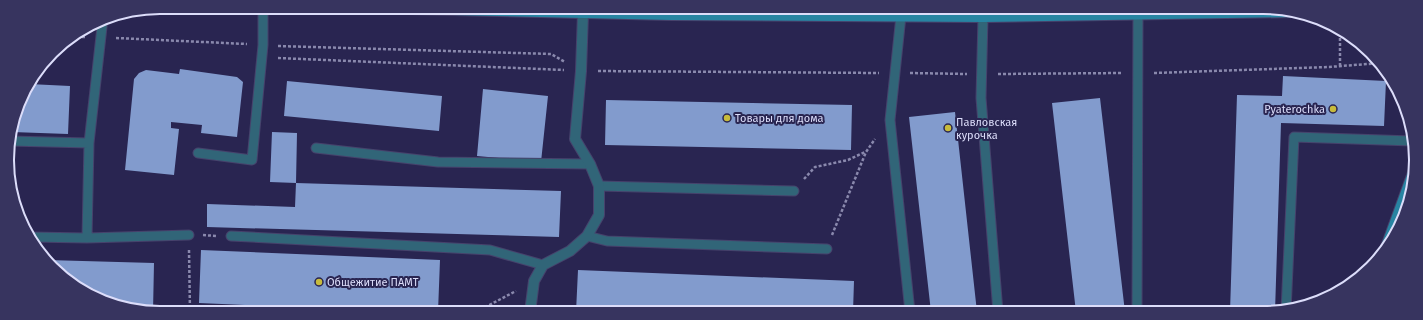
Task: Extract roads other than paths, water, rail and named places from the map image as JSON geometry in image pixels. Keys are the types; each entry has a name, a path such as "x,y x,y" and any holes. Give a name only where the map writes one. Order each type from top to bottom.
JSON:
{"main road":[{"path":"809,14 983,17 1190,14"},
{"path":"1394,225 1404,197"}],"street":[{"path":"531,306 534,282 543,265 570,251 586,236 599,215 599,186 590,164 575,138 581,71 583,14"}],"lane":[{"path":"198,154 252,160 263,45 263,14"},
{"path":"1138,15 1138,306"},
{"path":"901,16 890,120 909,306"},
{"path":"983,17 981,98 998,306"},
{"path":"87,238 89,143 102,26"},
{"path":"1286,304 1294,137 1408,141"},
{"path":"15,141 89,143"},
{"path":"316,148 438,162 590,164"},
{"path":"599,186 794,191"},
{"path":"37,237 87,238 189,235"},
{"path":"231,236 490,250 543,265"},
{"path":"586,236 607,241 827,249"}],"place":[{"name":"Pyaterochka","path":"1333,109"},
{"name":"Товары для дома","path":"727,118"},
{"name":"Павловская курочка","path":"948,128"},
{"name":"Общежитие ПАМТ","path":"319,282"}]}
